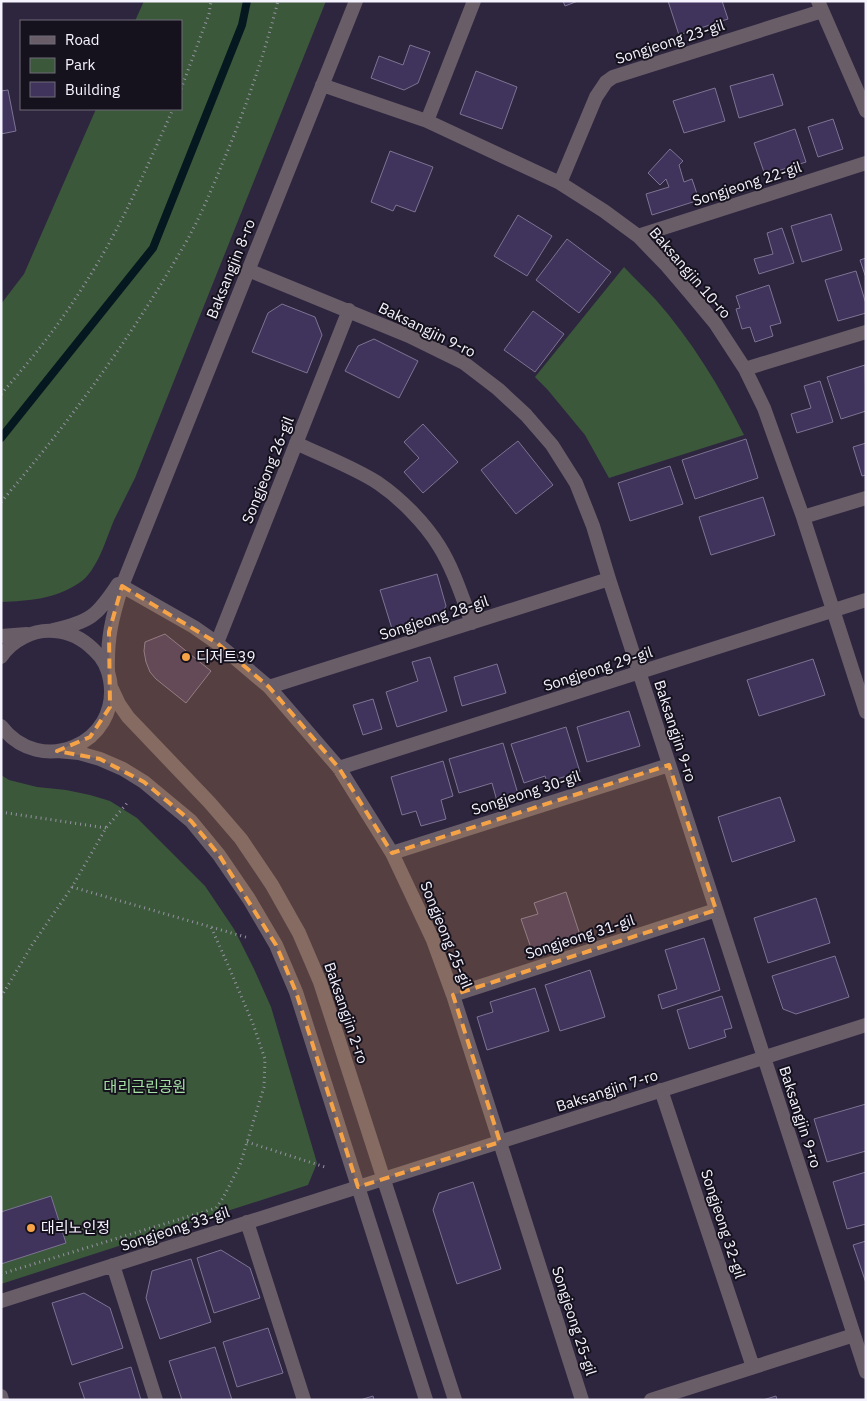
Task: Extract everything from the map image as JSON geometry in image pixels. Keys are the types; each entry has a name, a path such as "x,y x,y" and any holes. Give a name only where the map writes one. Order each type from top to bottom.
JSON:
{"street":[{"name":"Baksangjin 8-ro","path":"108,671 109,632 122,586 356,1"},
{"path":"427,121 474,1"},
{"path":"820,6 866,111"},
{"name":"Songjeong 23-gil","path":"560,183 596,96 606,82 613,77 820,6"},
{"name":"Baksangjin 10-ro","path":"322,86 427,121 560,183 604,211 638,236 667,266 715,323 745,369 764,408 804,518 865,706"},
{"name":"Songjeong 22-gil","path":"638,236 866,164"},
{"name":"Baksangjin 9-ro","path":"248,270 349,310 409,336 464,363 498,389 526,415 552,445 576,483 594,526 609,579 866,1372"},
{"name":"Songjeong 26-gil","path":"217,643 349,310"},
{"path":"745,369 866,332"},
{"path":"296,443 377,483 419,520 438,544 452,570 472,623"},
{"path":"804,518 866,498"},
{"name":"Baksangjin 8-ro","path":"53,630 75,625 92,617 105,603 137,548"},
{"name":"Songjeong 28-gil","path":"269,687 609,579"},
{"name":"Songjeong 25-gil","path":"122,586 194,627 217,643 269,687 339,768 392,853 434,940 582,1400"},
{"name":"Songjeong 29-gil","path":"339,768 866,600"},
{"path":"1,636 53,630 71,634 87,642 100,655 108,671 112,689 110,707 102,724 90,737 75,747 57,751"},
{"path":"1,656 4,651 18,640 35,632"},
{"name":"Baksangjin 2-ro","path":"112,689 118,704 128,717 210,803 241,839 272,885 299,933 320,982 455,1400"},
{"path":"1,726 22,745 39,751 57,751 100,759 123,769 144,782 191,821 219,855 249,899 276,945 292,984 426,1400"},
{"name":"Songjeong 30-gil","path":"392,853 669,765"},
{"name":"Songjeong 31-gil","path":"453,995 716,910"},
{"name":"Baksangjin 7-ro","path":"358,1187 866,1025"},
{"name":"Songjeong 32-gil","path":"661,1090 753,1367"},
{"name":"Songjeong 33-gil","path":"1,1301 358,1187"},
{"path":"247,1222 304,1400"},
{"path":"113,1265 156,1400"},
{"path":"651,1400 854,1335"}],"path":[{"path":"182,86 209,14 211,1"},
{"path":"1,502 32,466 95,382 139,318 180,253 209,197 238,128 267,44 278,1"},
{"path":"1,394 31,360 85,285 117,229 173,110"},
{"path":"1,997 32,945 72,886 106,828 128,802"},
{"path":"1,812 106,828"},
{"path":"72,886 250,938"},
{"path":"1,1274 216,1208 223,1198 240,1165 264,1087 265,1059 253,1024 210,927"},
{"path":"247,1142 325,1167"}],"highlighted area":[{"path":"122,586 217,643 269,687 339,768 392,853 669,765 716,910 453,995 500,1142 358,1187 296,992 276,945 219,855 191,821 144,782 100,759 57,751 90,737 110,707 109,632"}],"green space":[{"path":"144,1 326,1 135,478 114,520 96,563 85,578 61,593 31,600 1,602 1,304 24,274 96,110 182,110 182,20 135,20"},
{"path":"624,267 656,300 682,332 715,382 744,435 609,478 585,435 535,377"},
{"name":"대리근린공원","path":"1,775 9,780 37,787 66,790 110,801 137,818 205,886 234,929 271,1007 317,1163 308,1185 1,1284"}],"building":[{"path":"563,1 578,1 565,6"},
{"path":"668,1 722,1 728,19 679,35"},
{"path":"410,45 430,52 418,83 404,90 371,78 379,56 403,65"},
{"path":"476,71 517,87 502,129 460,114"},
{"path":"773,74 783,105 739,118 730,86"},
{"path":"715,88 725,121 684,133 673,101"},
{"path":"8,90 16,131 1,134 1,91"},
{"path":"833,119 843,149 818,157 808,127"},
{"path":"795,129 806,162 765,175 754,143"},
{"path":"670,149 683,161 679,165 684,182 692,179 699,200 652,215 646,194 669,187 666,179 660,185 648,173"},
{"path":"390,151 433,167 415,212 396,205 393,211 371,202"},
{"path":"831,214 842,250 802,262 791,226"},
{"path":"518,215 552,236 527,276 494,256"},
{"path":"782,228 794,263 759,274 754,259 773,254 767,233"},
{"path":"567,239 611,272 579,313 536,280"},
{"path":"866,258 866,278 860,260"},
{"path":"856,271 866,304 866,313 838,321 825,280"},
{"path":"769,285 781,323 770,326 773,336 755,342 750,327 742,329 736,309 740,308 736,296"},
{"path":"282,304 315,317 322,335 307,373 252,352 268,313"},
{"path":"533,311 564,334 535,372 504,350"},
{"path":"374,339 418,361 399,398 345,371 358,346"},
{"path":"865,365 866,411 841,419 827,377"},
{"path":"820,381 833,422 797,433 791,414 811,408 804,386"},
{"path":"423,424 458,462 423,493 404,472 419,458 404,442"},
{"path":"746,439 758,478 695,499 682,460"},
{"path":"518,441 553,485 516,514 481,470"},
{"path":"866,443 866,475 862,476 853,447"},
{"path":"670,466 683,504 630,521 618,483"},
{"path":"763,497 775,535 711,555 699,517"},
{"path":"437,574 446,606 439,618 393,632 380,590"},
{"path":"165,634 211,671 186,703 156,679 150,672 146,662 145,642"},
{"path":"430,657 447,711 397,727 386,692 418,681 412,662"},
{"path":"813,659 825,695 759,716 747,680"},
{"path":"497,664 506,693 462,706 454,677"},
{"path":"373,699 382,729 363,735 353,705"},
{"path":"629,711 640,746 587,762 577,727"},
{"path":"566,727 580,772 547,782 545,776 524,783 511,744"},
{"path":"503,743 518,794 497,801 492,783 459,793 449,759"},
{"path":"443,761 453,796 441,800 446,819 421,826 416,811 402,815 391,777"},
{"path":"780,797 795,841 732,862 718,817"},
{"path":"566,892 580,935 532,951 521,919 538,914 534,903"},
{"path":"816,898 830,943 768,963 754,918"},
{"path":"704,938 720,990 662,1009 658,995 677,989 665,950"},
{"path":"835,956 849,997 796,1014 783,1009 772,976"},
{"path":"590,970 605,1017 560,1031 545,985"},
{"path":"535,988 549,1031 487,1050 477,1017 493,1012 490,1002"},
{"path":"722,996 732,1028 724,1030 726,1037 689,1049 677,1010"},
{"path":"866,1104 866,1151 827,1162 814,1119"},
{"path":"866,1172 866,1224 847,1229 833,1182"},
{"path":"473,1182 501,1269 457,1284 433,1210 439,1193"},
{"name":"대리노인정","path":"51,1196 66,1243 1,1264 1,1212"},
{"path":"866,1241 866,1283 853,1245"},
{"path":"221,1250 250,1268 260,1298 214,1313 197,1258"},
{"path":"191,1259 211,1322 160,1339 146,1298 152,1271"},
{"path":"84,1293 110,1308 123,1348 72,1365 52,1303"},
{"path":"268,1328 283,1373 237,1387 223,1342"},
{"path":"215,1347 232,1400 182,1400 169,1361"},
{"path":"131,1367 141,1400 85,1400 79,1383"},
{"path":"373,1396 374,1400 360,1400"},
{"path":"776,1396 777,1400 763,1400"}],"waterway":[{"path":"1,438 153,248 242,25 247,1"}],"place":[{"name":"디저트39","path":"186,657"},
{"name":"대리노인정","path":"31,1228"}]}
